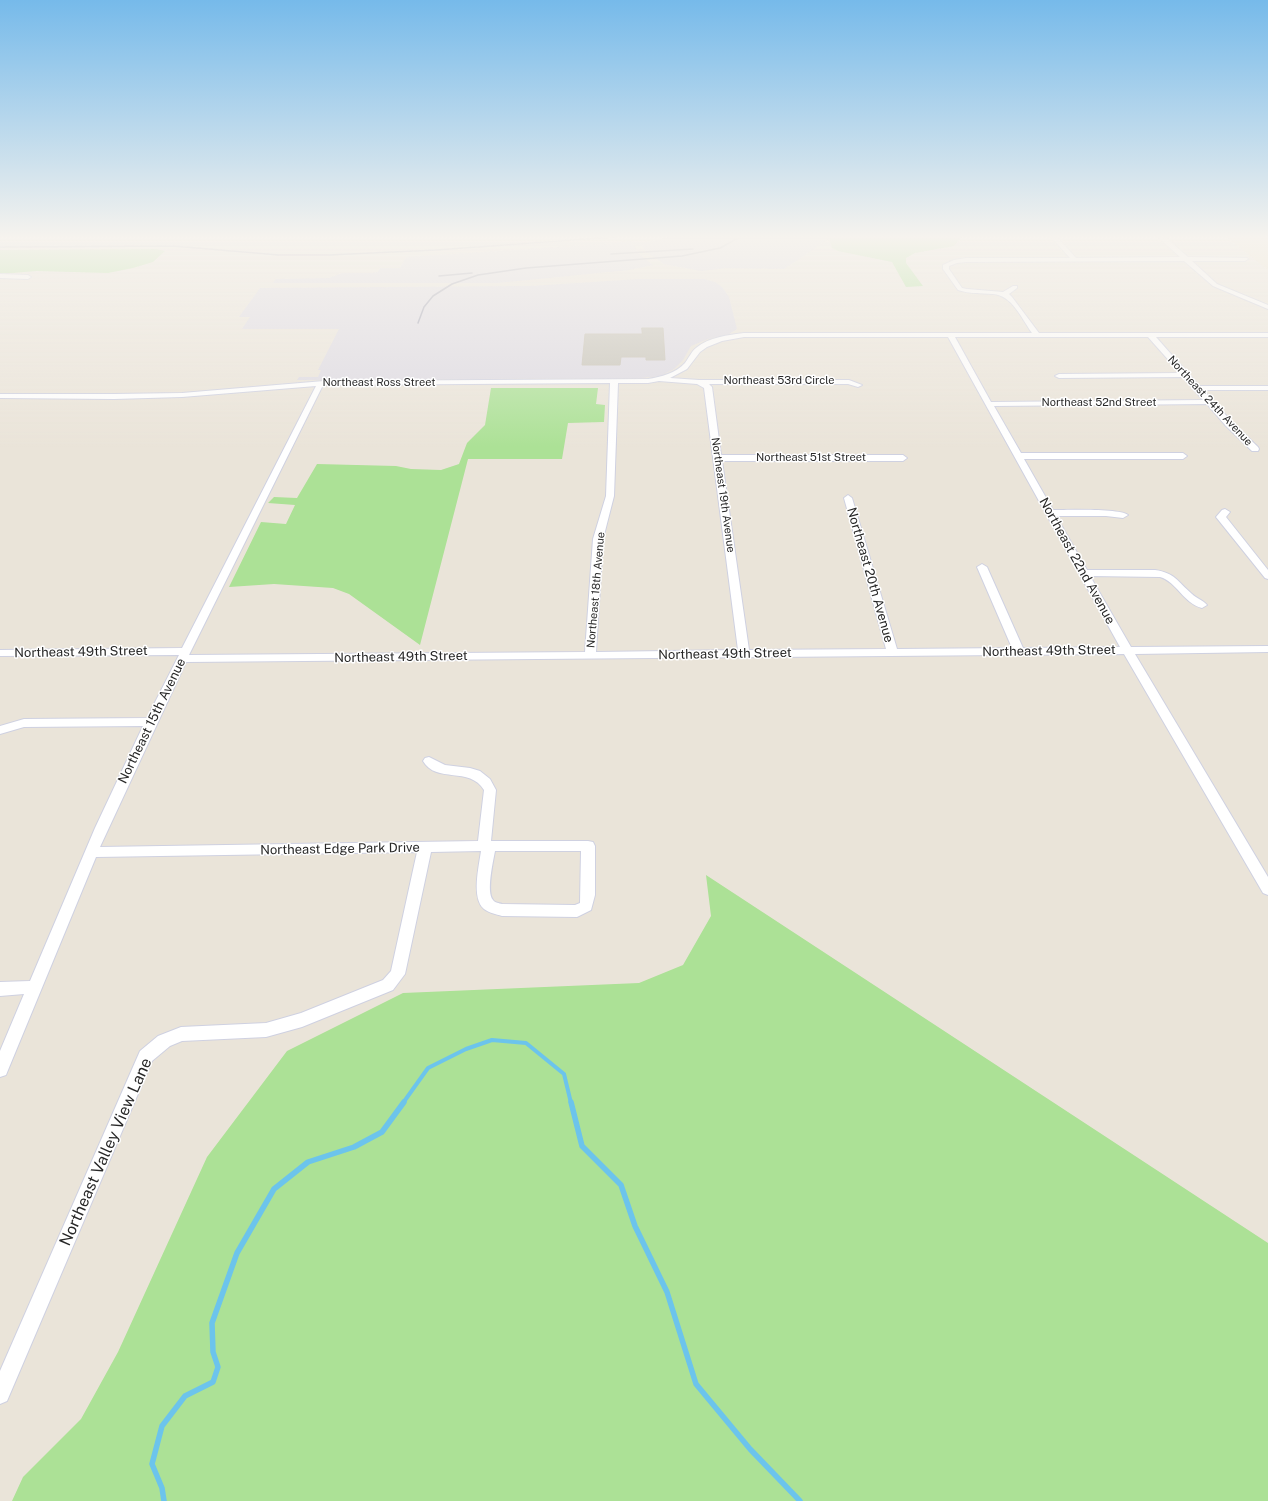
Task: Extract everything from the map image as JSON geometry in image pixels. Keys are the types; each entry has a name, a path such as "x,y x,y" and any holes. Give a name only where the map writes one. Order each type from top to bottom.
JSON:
{"street":[{"path":"1017,307 1037,335"},
{"name":"Northeast Ross Street","path":"0,396 162,396 208,393 278,385 324,383 614,382 658,379 680,371 690,362 695,352 705,345 726,338 744,335 1268,335"},
{"name":"Northeast 22nd Avenue","path":"950,335 1127,650 1268,889"},
{"name":"Northeast 24th Avenue","path":"1150,335 1197,388 1255,449"},
{"path":"1059,376 1186,375"},
{"path":"658,379 699,382"},
{"name":"Northeast 18th Avenue","path":"590,656 598,539 610,496 614,382"},
{"name":"Northeast 53rd Circle","path":"699,382 849,382 858,385"},
{"name":"Northeast 19th Avenue","path":"699,382 708,387 744,654"},
{"name":"Northeast 15th Avenue","path":"0,1070 101,828 184,655 319,386 324,383"},
{"path":"1197,388 1268,388"},
{"name":"Northeast 52nd Street","path":"989,404 1210,402"},
{"path":"1018,456 1183,456"},
{"name":"Northeast 51st Street","path":"718,458 903,458"},
{"name":"Northeast 20th Avenue","path":"848,498 892,652"},
{"path":"1226,512 1221,517 1268,576"},
{"path":"1050,514 1106,513 1123,516"},
{"path":"982,567 1019,651"},
{"path":"1083,573 1164,574 1173,579 1185,593 1202,605"},
{"name":"Northeast 49th Street","path":"0,653 590,656 1268,649"},
{"path":"0,730 24,723 152,722"},
{"path":"429,761 442,768 475,773 488,785 490,790 486,846"},
{"name":"Northeast Edge Park Drive","path":"92,852 486,846 588,846 588,896 586,906 577,911 502,910 491,907 486,901 483,892 486,846"},
{"name":"Northeast Valley View Lane","path":"0,1394 146,1056 164,1040 181,1034 266,1030 302,1020 388,985 398,974 425,848"},
{"path":"0,989 34,987"}],"shaded area":[{"path":"246,307 732,307 737,329 729,334 708,339 691,346 683,360 674,369 660,376 641,378 297,380 299,377 318,377 321,370 318,370 339,329 242,329 250,317 239,317"}],"green space":[{"path":"491,388 598,388 596,404 605,405 604,422 568,423 562,459 468,459 420,645 349,594 333,588 274,584 229,587 261,522 286,524 295,505 268,503 274,497 297,498 317,464 396,466 411,469 441,470 459,464 467,443 485,425"},
{"path":"706,875 1268,1243 1268,1501 12,1501 23,1477 81,1419 118,1352 207,1157 287,1051 403,993 639,983 683,965 711,916"}],"building":[{"path":"642,328 663,328 665,360 646,360 646,357 621,357 620,365 582,365 585,334 642,334"}],"waterway":[{"path":"403,1103 428,1068 466,1049 492,1040 526,1043 564,1074 571,1103"},
{"path":"164,1501 162,1488 152,1464 162,1426 185,1396 213,1382 218,1367 213,1352 212,1323 237,1253 274,1189 308,1162 354,1147 382,1132 404,1102"},
{"path":"571,1102 582,1146 621,1185 635,1226 667,1292 696,1384 750,1449 800,1501"}],"railway":[{"path":"418,323 424,307"}]}
